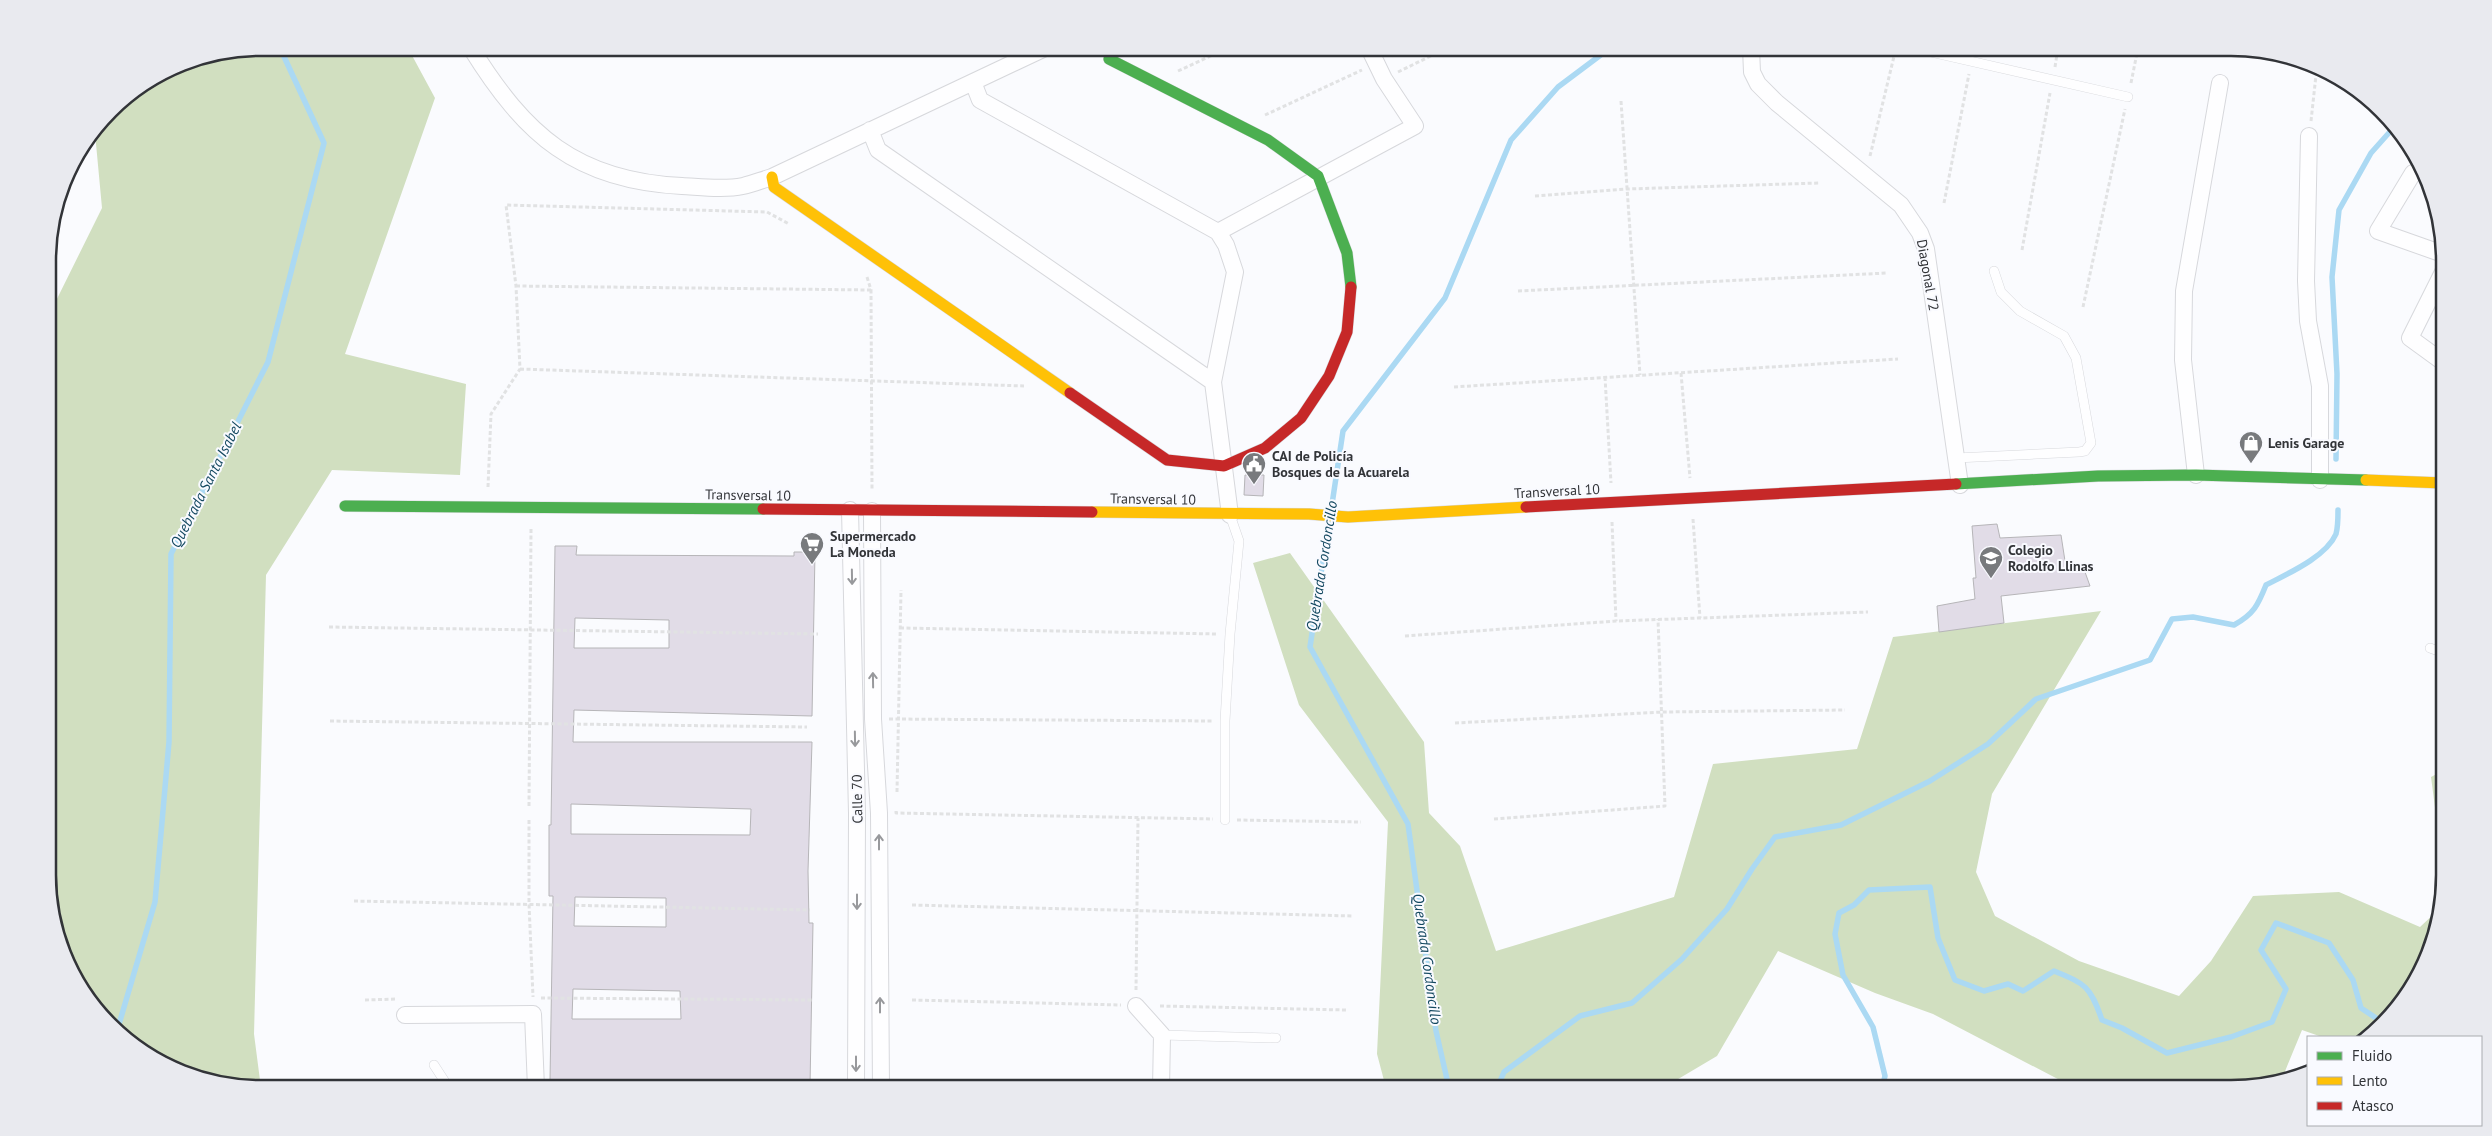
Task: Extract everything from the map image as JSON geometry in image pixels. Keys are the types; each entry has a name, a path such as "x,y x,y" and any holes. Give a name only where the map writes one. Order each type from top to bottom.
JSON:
{"street":[{"path":"476,56 499,89 526,121 570,158 588,167 636,181 666,186 741,186 772,177 1028,56"},
{"path":"1218,232 1318,176 1415,126 1384,79 1373,56"},
{"name":"Diagonal 72","path":"1751,56 1752,72 1758,84 1901,205 1920,232 1926,249 1960,485"},
{"path":"772,177 774,187 1167,460 1224,466 1265,448 1301,418 1328,376 1347,332 1351,290 1347,253 1318,176 1268,140 1109,59"},
{"path":"973,82 980,100 1218,232 1226,245 1235,272 1212,382 1230,515"},
{"path":"2196,475 2184,360 2184,291 2220,83"},
{"path":"870,130 878,150 1212,382"},
{"path":"2309,136 2306,281 2308,321 2320,386 2320,480"},
{"path":"2413,173 2378,231 2435,251"},
{"path":"2436,286 2410,338 2436,357"},
{"name":"Transversal 10","path":"345,506 1230,515 1309,514 1348,517 2098,476 2196,475 2436,483"},
{"name":"Calle 70","path":"850,510 857,813 856,1080"},
{"name":"Calle 70","path":"872,511 874,719 879,813 881,1080"},
{"path":"1136,1006 1162,1035 1161,1080"},
{"path":"405,1015 533,1014 536,1080"}],"lane":[{"path":"1949,56 2128,98"},
{"path":"1956,458 2079,452 2085,451 2090,443 2076,358 2064,336 2020,311 2001,292 1994,271"},
{"path":"1225,820 1225,721 1230,634 1239,541 1230,515"},
{"path":"2430,648 2436,650"},
{"path":"1162,1035 1276,1038"},
{"path":"434,1065 444,1080"}],"path":[{"path":"1154,82 1211,56"},
{"path":"1242,126 1392,56"},
{"path":"1384,79 1431,56"},
{"path":"1865,175 1894,56"},
{"path":"2022,250 2056,56"},
{"path":"2083,306 2136,56"},
{"path":"1944,204 1971,61"},
{"path":"2309,136 2316,75"},
{"path":"1622,101 1640,376"},
{"path":"1534,196 1627,189 1819,183"},
{"path":"487,507 491,414 520,369 516,286 506,205 767,212 791,226"},
{"path":"864,269 871,290 872,511"},
{"path":"1518,291 1887,273"},
{"path":"516,286 871,290"},
{"path":"1454,387 1898,359"},
{"path":"520,369 1030,387"},
{"path":"1681,373 1700,618"},
{"path":"1605,377 1616,621"},
{"path":"529,806 531,508"},
{"path":"897,794 901,590"},
{"path":"1405,636 1616,621 1868,612"},
{"path":"1494,819 1666,806 1658,619"},
{"path":"329,627 818,634"},
{"path":"900,628 1230,634"},
{"path":"1455,723 1662,712 1845,710"},
{"path":"874,719 1225,721"},
{"path":"330,721 807,727"},
{"path":"897,804 896,813 1361,822"},
{"path":"1136,1006 1135,911 1138,818"},
{"path":"529,820 528,904 533,998 813,1000"},
{"path":"354,901 810,910"},
{"path":"912,905 1353,916"},
{"path":"912,1000 1346,1010"}],"green space":[{"path":"261,56 412,56 435,98 345,354 466,384 460,475 332,470 266,575 254,1034 260,1080 221,1076 195,1069 170,1059 126,1029 99,1000 77,966 67,941 60,915 56,875 56,301 102,208 96,141 116,116 136,99 170,77 195,67 221,60"},
{"path":"1290,553 1424,742 1429,813 1460,846 1496,951 1674,897 1713,764 1857,749 1893,637 2101,611 1992,794 1976,872 1995,916 2079,961 2179,996 2211,961 2253,896 2339,892 2420,927 2432,916 2425,941 2415,966 2401,989 2385,1010 2366,1029 2357,1036 2319,1036 2302,1030 2284,1073 2258,1078 2231,1080 2060,1080 1933,1014 1875,993 1778,951 1717,1056 1676,1080 1384,1080 1377,1054 1388,822 1299,705 1253,563"},
{"path":"2436,774 2436,815 2431,777"}],"building":[{"name":"CAI de Policía Bosques de la Acuarela","path":"1245,475 1264,475 1263,496 1244,495"},
{"name":"Colegio Rodolfo Llinas","path":"1997,524 2000,538 2061,535 2065,561 2085,572 2090,586 2001,596 2004,623 1939,632 1937,606 1975,599 1973,578 1976,578 1972,526"},
{"path":"555,546 577,546 576,555 794,556 794,552 815,552 812,716 574,710 573,742 812,742 808,871 809,923 813,923 810,1080 550,1080 553,896 549,896 549,825 551,825","holes":["575,618 669,620 669,648 574,648","571,804 751,809 750,835 571,834","575,897 666,898 666,927 574,926","573,989 680,991 681,1019 572,1019"]}],"waterway":[{"name":"Quebrada Santa Isabel","path":"119,1023 155,902 169,742 171,554 268,362 324,143 284,56"},
{"name":"Quebrada Cordoncillo","path":"1331,511 1343,431 1445,298 1511,140 1558,87 1599,56"},
{"path":"2336,459 2337,374 2332,277 2339,210 2371,153 2390,132"},
{"path":"1500,1080 1504,1072 1580,1016 1632,1003 1682,959 1727,909 1775,837 1841,825 1930,781 1988,744 2036,699 2150,660 2172,619 2193,617 2234,625 2251,613 2266,585 2305,564 2324,550 2336,534 2338,510"},
{"name":"Quebrada Cordoncillo","path":"1329,520 1310,647 1408,824 1436,1031 1447,1080"},
{"path":"1884,1080 1885,1076 1873,1027 1843,975 1835,934 1839,913 1854,905 1869,890 1930,887 1938,938 1955,980 1984,991 2008,984 2023,991 2054,971 2073,979 2086,988 2094,1000 2102,1020 2122,1028 2167,1053 2231,1037 2272,1022 2286,989 2261,950 2276,923 2329,943 2353,980 2361,1008 2377,1019"}],"traffic: fast":[{"path":"1109,59 1268,140 1318,176 1347,253 1351,287"},
{"path":"1956,484 2098,476 2196,475 2366,480"},
{"path":"345,506 763,509"}],"traffic: slow":[{"path":"772,177 774,187 1070,393"},
{"path":"2366,480 2436,483"},
{"path":"1092,512 1309,514 1348,517 1526,507"}],"traffic: jam":[{"path":"1070,393 1167,460 1224,466 1265,448 1301,418 1329,376 1347,332 1351,287"},
{"path":"1526,507 1956,484"},
{"path":"763,509 1092,512"}],"place":[{"name":"Lenis Garage","path":"2251,464"},
{"name":"CAI de Policía Bosques de la Acuarela","path":"1254,485"},
{"name":"Supermercado La Moneda","path":"812,565"},
{"name":"Colegio Rodolfo Llinas","path":"1991,579"}]}
